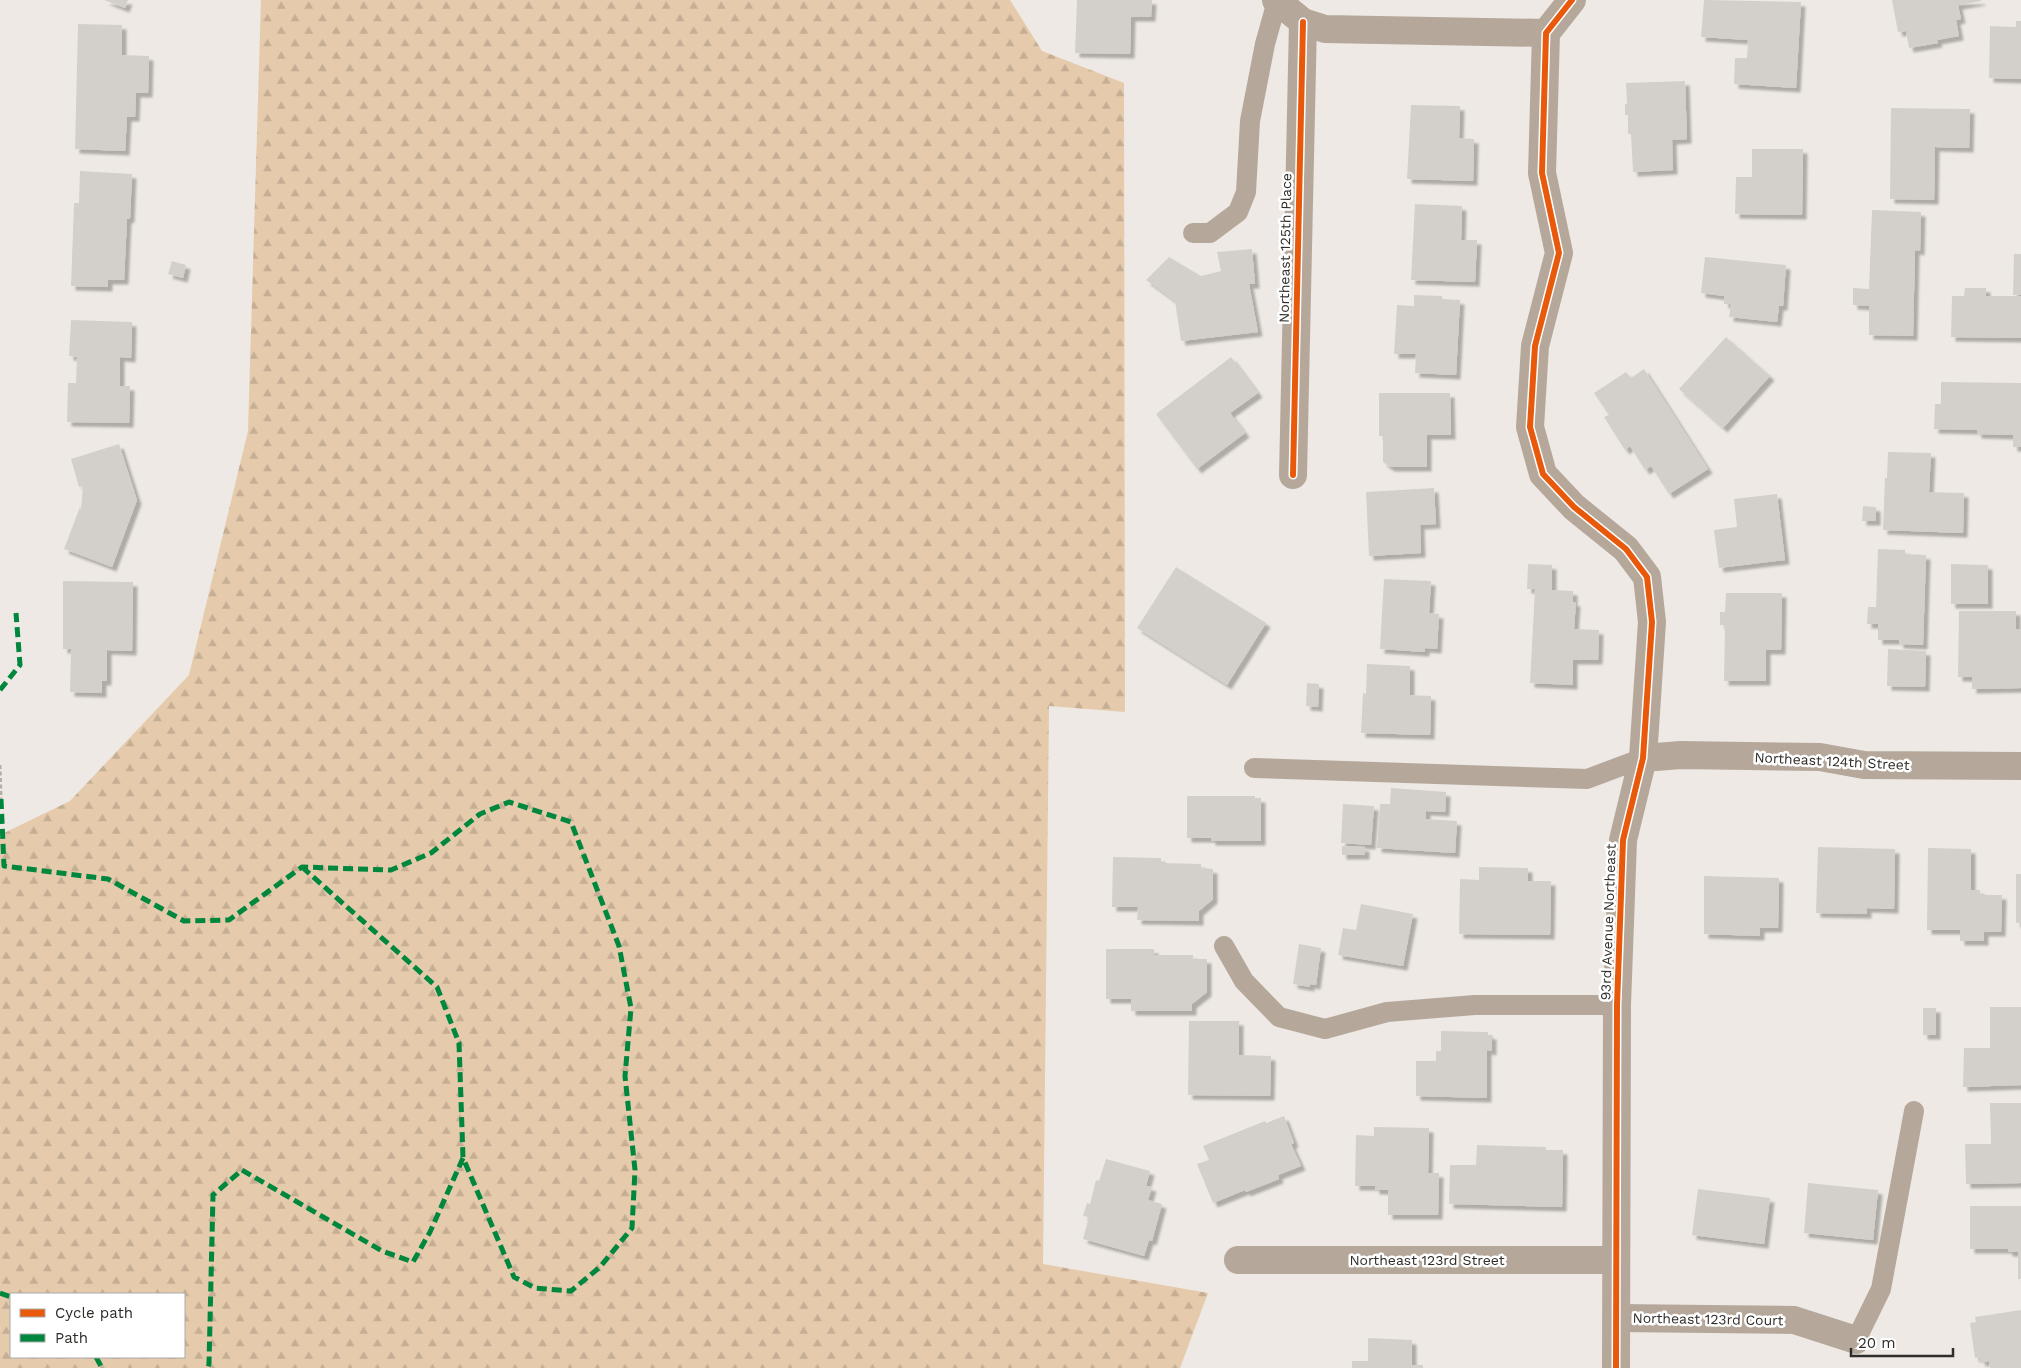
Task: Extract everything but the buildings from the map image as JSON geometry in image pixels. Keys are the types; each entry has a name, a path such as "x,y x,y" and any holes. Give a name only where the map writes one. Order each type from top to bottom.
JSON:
{"street":[{"path":"1277,0 1303,22 1325,29 1546,33 1572,0"},
{"name":"Northeast 125th Place","path":"1292,475 1303,22"},
{"name":"93rd Avenue Northeast","path":"1546,33 1542,173 1559,253 1535,346 1530,427 1543,474 1574,507 1626,548 1647,577 1652,622 1642,758 1623,840 1617,1005 1616,1368"},
{"name":"Northeast 124th Street","path":"1642,758 1681,755 1820,757 1864,765 2021,766"},
{"name":"Northeast 123rd Street","path":"1238,1260 1615,1260"},
{"name":"Northeast 123rd Court","path":"1617,1318 1794,1320 1856,1340"}],"lane":[{"path":"1194,233 1210,233 1238,212 1246,192 1250,121 1265,44 1277,0"},
{"path":"1254,768 1588,779 1642,758"},
{"path":"1224,946 1244,981 1279,1017 1325,1029 1387,1012 1475,1005 1617,1005"},
{"path":"1856,1340 1881,1289 1914,1111"}],"path":[{"path":"0,764 2,799"}],"green space":[{"path":"261,0 1010,0 1042,51 1124,83 1125,712 1049,706 1043,1264 1208,1293 1180,1368 0,1368 0,835 70,801 189,675 248,431"}],"marked path":[{"path":"0,690 20,665 16,613"},
{"path":"1,799 4,866 108,879 184,921 229,920 302,867 391,870 431,853 480,814 509,802 571,822 619,946 631,1008 625,1076 635,1170 632,1228 600,1267 571,1291 535,1288 514,1277 463,1158 430,1232 413,1262 382,1251 242,1170 213,1195 208,1368"},
{"path":"302,867 437,987 459,1043 463,1158"},
{"path":"0,1293 10,1297"},
{"path":"97,1358 102,1368"}],"cycle path":[{"path":"1572,0 1546,33 1542,173 1559,253 1535,346 1530,427 1543,474 1574,507 1626,549 1647,577 1652,622 1643,758 1623,840 1617,1005 1616,1368"},
{"path":"1293,475 1303,22"}]}
